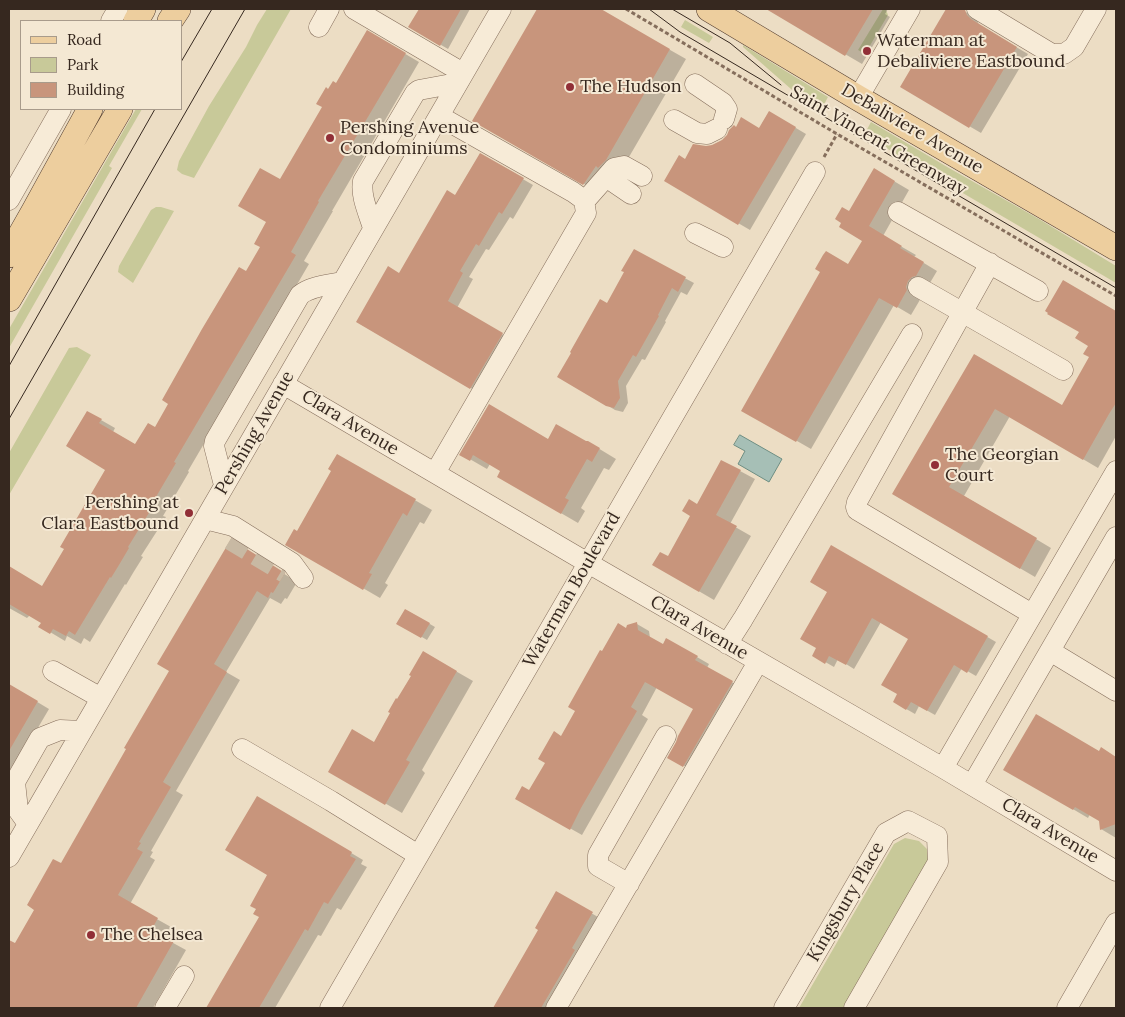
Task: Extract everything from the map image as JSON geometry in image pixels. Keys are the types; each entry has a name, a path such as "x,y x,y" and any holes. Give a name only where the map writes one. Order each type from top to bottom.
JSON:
{"main road":[{"path":"137,20 143,9"},
{"path":"171,20 178,9"},
{"name":"DeBaliviere Avenue","path":"709,9 1116,248"},
{"path":"9,255 89,110"},
{"path":"9,299 119,110"}],"street":[{"path":"112,20 118,9"},
{"path":"318,27 329,9"},
{"path":"354,9 460,78"},
{"name":"Pershing Avenue","path":"9,856 501,9"},
{"path":"858,98 910,9"},
{"path":"977,9 1052,54 1064,54 1074,47 1096,9"},
{"path":"373,228 362,187 363,181 415,93 419,90 460,78"},
{"path":"674,120 698,133 707,134 720,124 727,109 723,103 695,84"},
{"path":"9,200 60,110"},
{"path":"436,473 586,213 584,200 573,192 439,116"},
{"path":"584,202 614,168 624,166 642,176"},
{"name":"Waterman Boulevard","path":"330,1008 815,172"},
{"path":"606,177 631,194"},
{"path":"898,212 1038,291"},
{"path":"695,234 723,247"},
{"path":"990,263 857,502 856,507 857,510 1032,614"},
{"path":"224,485 214,441 300,295 305,291 342,282"},
{"path":"918,287 1063,370"},
{"path":"727,644 912,334"},
{"name":"Clara Avenue","path":"283,384 1116,871"},
{"path":"942,768 1116,471"},
{"path":"205,519 230,540"},
{"path":"205,519 234,526 292,563 303,578 285,573"},
{"path":"972,786 1050,651 1113,550 1078,537"},
{"path":"1050,651 1116,691"},
{"path":"556,1008 758,662"},
{"path":"53,671 101,698"},
{"path":"28,824 18,810 15,782 40,738 60,730 82,731"},
{"path":"628,884 598,866 598,855 666,736"},
{"path":"242,750 331,801 418,855"},
{"name":"Kingsbury Place","path":"784,1008 886,833 908,821 936,836 938,862 854,1008"},
{"path":"1066,1008 1116,922"},
{"path":"165,1008 184,976"}],"path":[{"name":"Saint Vincent Greenway","path":"626,9 1116,296"},
{"path":"815,172 837,134"}],"green space":[{"path":"267,9 291,9 194,178 182,174 177,170 179,161 209,106"},
{"path":"883,9 886,10 888,15 865,54 858,50"},
{"path":"685,20 713,37 709,43 681,27"},
{"path":"743,45 828,97 821,110 799,96"},
{"path":"135,110 141,110 109,166 112,168 9,348 9,329"},
{"path":"871,122 1039,219 1116,266 1116,283 864,135"},
{"path":"156,207 174,211 133,283 118,272 119,266 151,210"},
{"path":"77,347 91,355 9,495 9,453 69,348"},
{"path":"905,838 919,841 928,850 928,860 843,1008 799,1008 894,844"}],"water":[{"path":"740,435 782,459 769,482 738,464 745,451 734,445"}],"building":[{"path":"419,9 461,9 440,46 408,27"},
{"name":"The Hudson","path":"537,9 601,9 670,49 606,160 598,168 596,166 583,185 472,121"},
{"path":"766,9 873,9 845,56"},
{"path":"946,9 965,10 971,19 1017,47 969,128 900,87"},
{"path":"367,30 406,53 318,201 291,252 296,255 174,462 176,463 150,507 152,508 119,565 75,635 69,631 66,636 53,629 50,634 38,627 41,623 9,604 9,566 42,586 64,549 60,547 105,470 66,446 87,411 102,419 99,423 135,444 148,423 155,427 168,404 162,400 202,329 239,267 246,271 260,247 254,244 266,222 238,206 260,168 280,179 322,107 316,104 326,87 328,89 333,81 336,83"},
{"path":"769,111 796,127 738,225 664,181 679,155 685,159 693,144 706,146 722,140 734,125 736,127 741,117 759,128"},
{"path":"480,153 524,178 502,214 499,212 479,246 476,244 460,271 463,273 448,301 503,333 470,389 356,322 388,266 399,273 447,190 455,195"},
{"path":"874,168 895,181 869,226 924,262 916,276 908,281 907,290 897,308 879,298 796,442 741,411 820,272 815,269 823,255 826,251 848,264 862,241 839,227 841,223 835,219 842,207 849,211"},
{"path":"634,249 686,277 678,292 672,288 636,357 633,355 618,381 620,398 614,408 606,406 557,377 600,299 607,303 624,272 621,271"},
{"name":"The Georgian Court","path":"1063,280 1116,311 1116,403 1083,460 995,409 949,487 1037,538 1020,569 892,494 974,354 1062,405 1089,357 1083,354 1088,346 1075,338 1079,332 1047,314 1045,311"},
{"path":"489,404 548,439 556,424 600,448 592,462 587,459 565,498 569,500 561,514 497,477 500,471 473,455 470,461 459,455"},
{"path":"337,454 416,499 407,516 403,513 369,573 372,574 363,590 285,545 294,529 297,531 331,471 328,469"},
{"path":"721,460 741,470 716,515 737,526 699,592 652,565 660,552 668,556 690,516 682,511 689,499 697,504"},
{"path":"231,539 285,573 268,598 257,591 214,664 227,672 163,782 171,787 139,842 141,843 137,849 143,852 118,895 158,918 152,929 174,941 136,1008 9,1008 9,940 15,943 34,910 27,905 53,859 61,863 126,749 124,748 169,671 157,664"},
{"path":"831,545 988,636 967,673 954,665 927,711 911,702 906,710 893,702 897,694 881,685 908,639 872,618 846,665 829,656 825,664 812,656 816,648 800,639 827,592 810,582"},
{"path":"405,609 430,623 421,638 396,624"},
{"path":"637,622 638,630 663,644 666,638 698,656 695,660 733,681 683,767 667,758 693,709 645,682 631,707 637,711 570,830 515,799 522,786 529,790 545,763 538,759 554,731 561,736 575,711 568,707 600,650 602,651 618,623 626,628 627,625"},
{"path":"423,651 457,671 406,760 410,762 385,805 328,772 352,729 374,742 390,713 388,712 411,676 409,675"},
{"path":"9,684 38,701 9,751"},
{"path":"1036,714 1099,751 1101,747 1116,757 1116,824 1100,830 1099,821 1075,807 1073,810 1003,770"},
{"path":"257,796 352,852 350,856 356,859 328,904 324,902 308,931 305,929 259,1008 206,1008 259,917 253,914 256,909 250,906 267,875 225,850"},
{"path":"556,891 593,912 572,948 575,950 541,1008 493,1008 538,930 535,928"}],"tunnel":[{"path":"230,540 285,573"}],"tram line":[{"path":"182,60 212,9"},
{"path":"9,419 245,9"},
{"path":"649,9 680,32 1116,288"},
{"path":"672,9 730,43 781,85"},
{"path":"9,366 154,110"}],"place":[{"name":"Waterman at Debaliviere Eastbound","path":"867,51"},
{"name":"The Hudson","path":"570,87"},
{"name":"Pershing Avenue Condominiums","path":"330,138"},
{"name":"The Georgian Court","path":"935,465"},
{"name":"Pershing at Clara Eastbound","path":"189,513"},
{"name":"The Chelsea","path":"91,935"}]}
